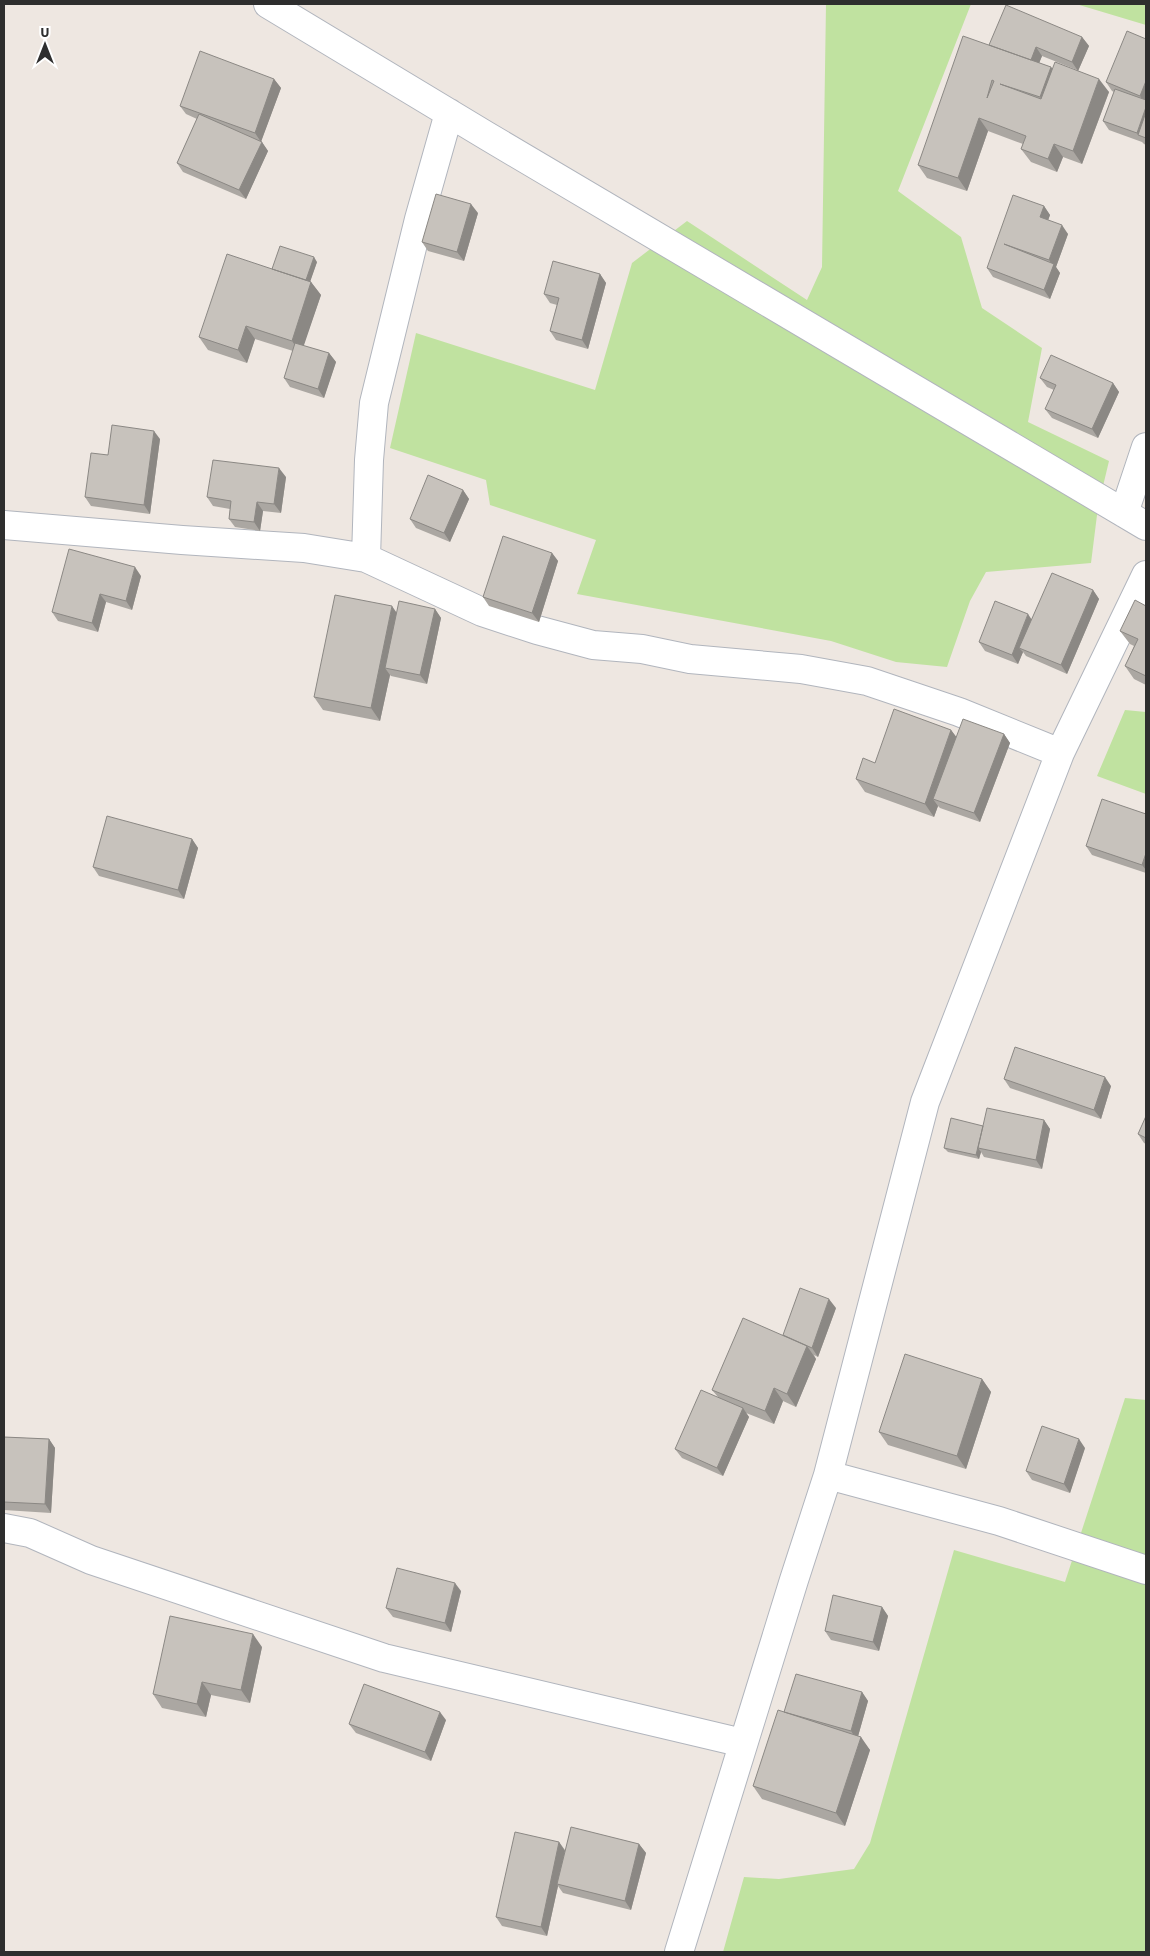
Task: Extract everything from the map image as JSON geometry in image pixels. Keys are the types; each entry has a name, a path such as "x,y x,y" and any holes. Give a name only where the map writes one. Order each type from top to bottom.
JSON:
{"street":[{"path":"268,4 1135,520 1146,447"},
{"path":"366,558 369,460 374,403 418,219 449,113"},
{"path":"4,525 172,540 304,548 366,558 482,612 537,630 593,645 642,650 690,659 801,669 867,681 959,712 1060,753"},
{"path":"679,1952 828,1475 925,1102 1060,753 1146,575"},
{"path":"828,1475 999,1521 1146,1570"},
{"path":"4,1528 30,1533 91,1560 384,1658 743,1743"}],"green space":[{"path":"826,4 971,4 898,191 961,237 982,308 1042,348 1028,422 1109,461 1098,507 1091,563 986,572 970,601 947,667 896,662 831,641 577,594 596,540 490,505 486,480 390,448 416,333 595,390 632,263 687,221 807,300 822,267"},
{"path":"1076,4 1146,4 1146,25"},
{"path":"1125,710 1146,712 1146,794 1097,776"},
{"path":"1125,1398 1146,1400 1146,1952 723,1952 744,1877 779,1879 854,1869 870,1843 954,1550 1065,1582"}],"building":[{"path":"1006,5 1082,37 1072,62 1036,47 1031,60 989,45"},
{"path":"1127,31 1146,39 1146,81 1140,96 1106,82"},
{"path":"963,36 1051,67 1040,97 1000,84 1041,99 1055,62 1099,79 1073,151 1054,144 1048,159 1021,149 1026,136 979,118 958,178 918,165","holes":["992,80 994,81 987,98"]},
{"path":"200,51 274,79 255,133 180,106"},
{"path":"1115,89 1146,100 1146,107 1137,133 1103,121"},
{"path":"1146,112 1146,138 1138,135"},
{"path":"199,114 262,142 239,190 177,163"},
{"path":"436,194 471,204 457,252 422,242"},
{"path":"1013,195 1044,206 1040,217 1062,225 1049,260 1004,244 1054,264 1044,290 987,268"},
{"path":"280,246 314,257 306,280 272,269"},
{"path":"227,254 311,282 292,341 246,326 238,350 199,337"},
{"path":"553,261 600,274 582,340 550,331 559,298 544,294"},
{"path":"295,343 329,353 318,389 284,378"},
{"path":"1051,355 1113,383 1092,429 1045,409 1056,385 1040,378"},
{"path":"112,425 154,431 144,505 85,497 91,453 108,455"},
{"path":"213,460 279,468 274,504 257,502 254,522 229,519 231,501 207,497"},
{"path":"428,475 463,490 444,533 410,519"},
{"path":"503,536 552,553 532,613 483,597"},
{"path":"69,549 135,567 126,601 100,594 92,623 52,612"},
{"path":"1052,573 1093,590 1061,665 1019,648"},
{"path":"335,595 392,606 371,708 314,697"},
{"path":"1135,600 1146,606 1146,676 1125,666 1138,639 1120,631"},
{"path":"399,601 435,609 420,675 385,668"},
{"path":"995,601 1028,614 1012,655 979,642"},
{"path":"894,709 951,730 925,804 856,779 863,758 875,763"},
{"path":"963,719 1004,734 974,813 933,799"},
{"path":"1102,799 1146,814 1146,853 1142,865 1086,846"},
{"path":"107,816 192,839 178,890 93,867"},
{"path":"1015,1047 1105,1077 1094,1110 1004,1079"},
{"path":"987,1108 1044,1120 1036,1160 978,1148"},
{"path":"1146,1116 1146,1138 1138,1134"},
{"path":"951,1118 983,1126 976,1155 944,1148"},
{"path":"800,1288 829,1299 812,1348 783,1335"},
{"path":"743,1318 807,1346 787,1394 774,1388 765,1411 712,1390"},
{"path":"905,1354 982,1379 957,1456 879,1432"},
{"path":"701,1390 743,1408 717,1468 675,1449"},
{"path":"1042,1426 1079,1439 1064,1484 1026,1471"},
{"path":"4,1437 49,1439 45,1504 4,1502"},
{"path":"397,1568 455,1583 445,1623 386,1608"},
{"path":"833,1595 882,1607 873,1642 825,1631"},
{"path":"170,1616 253,1634 241,1690 202,1682 197,1704 153,1694"},
{"path":"796,1674 862,1692 851,1731 784,1712"},
{"path":"364,1684 440,1712 425,1752 349,1724"},
{"path":"778,1710 861,1737 836,1813 753,1786"},
{"path":"571,1827 639,1844 625,1901 557,1884"},
{"path":"515,1832 559,1842 541,1927 496,1917"}]}
